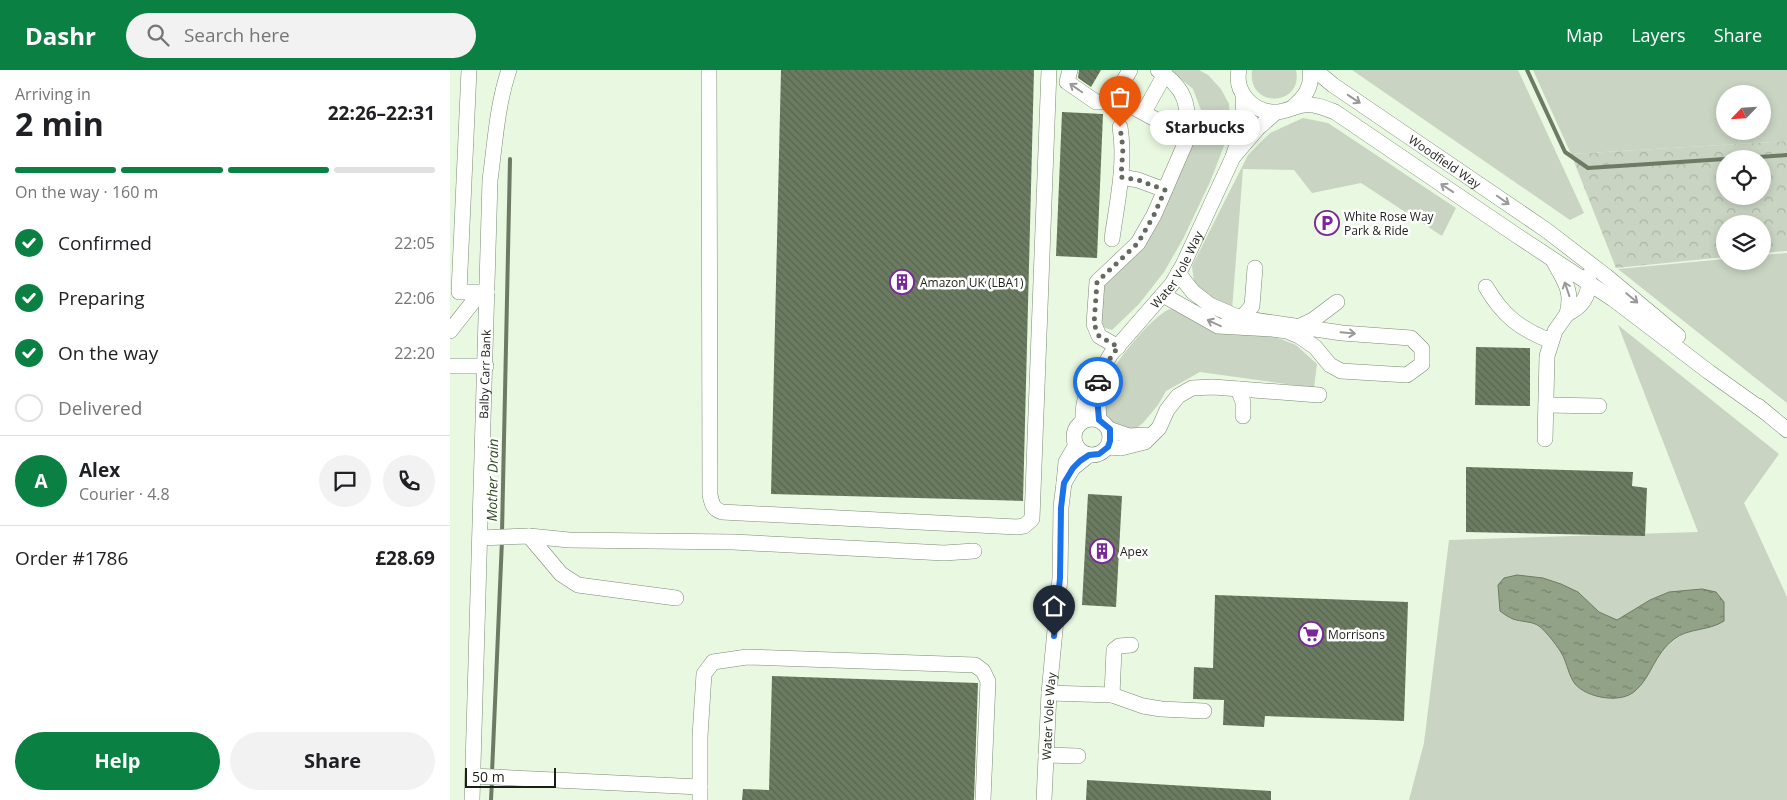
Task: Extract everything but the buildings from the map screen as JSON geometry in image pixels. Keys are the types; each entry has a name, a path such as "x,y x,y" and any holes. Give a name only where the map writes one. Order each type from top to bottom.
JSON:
{"street":[{"path":"469,70 459,292 488,292"},
{"name":"Balby Carr Bank","path":"472,800 492,170 497,123 504,83 509,70"},
{"path":"709,70 710,495 712,505 716,510 722,512 1017,527 1024,526 1032,519 1049,70"},
{"path":"1070,70 1067,82 1096,102 1114,102 1131,106 1188,137"},
{"path":"1114,102 1118,89 1130,70"},
{"path":"1225,70 1233,76 1251,104 1262,110 1276,113"},
{"name":"Water Vole Way","path":"1083,420 1084,402 1088,388 1118,347 1163,295 1178,273 1233,157 1244,122 1239,70"},
{"path":"1292,108 1302,99 1310,86 1310,70"},
{"name":"Woodfield Way","path":"1315,70 1333,85 1576,253 1714,366 1787,430"},
{"path":"1118,347 1099,336 1094,324 1097,282 1138,243 1154,215 1188,137 1188,112 1181,90 1172,79 1161,72 1144,112"},
{"name":"Woodfield Way","path":"1276,113 1304,105 1319,105 1335,112 1613,299 1765,412"},
{"name":"Water Vole Way","path":"1233,157 1256,129 1276,113"},
{"path":"1112,239 1121,177 1123,148 1120,127"},
{"path":"465,167 492,170"},
{"path":"1121,177 1138,180 1165,190"},
{"name":"Woodfield Way","path":"1576,253 1584,265 1589,283 1588,292 1584,302 1567,314 1559,324 1551,341 1547,356 1543,421 1599,406"},
{"name":"Woodfield Way","path":"1551,258 1568,286 1570,294 1567,314"},
{"path":"1237,323 1252,306 1255,268"},
{"path":"1163,295 1218,326 1237,323 1300,326 1411,338 1422,349 1422,364 1407,374 1341,371 1330,365 1315,347 1299,336 1287,331 1237,323 1193,292 1178,273"},
{"path":"1486,287 1495,303 1506,316 1520,326 1551,341"},
{"path":"450,331 476,298 488,292"},
{"path":"1300,326 1314,320 1337,302"},
{"path":"450,366 486,366"},
{"name":"Water Vole Way","path":"1102,370 1097,388 1104,425"},
{"path":"1108,447 1120,448 1145,442 1159,428 1167,410 1178,396 1192,388 1213,387 1319,395"},
{"path":"1238,389 1243,402 1243,416"},
{"path":"1104,425 1110,441 1108,447 1099,454 1089,455 1083,453 1076,445 1074,433 1083,420 1094,419 1129,436 1151,435"},
{"name":"Water Vole Way","path":"1044,800 1049,694 1060,578 1061,508 1066,462 1076,445"},
{"path":"1064,483 1073,468 1089,455"},
{"path":"480,538 529,536 570,540 733,542 944,553 974,551"},
{"path":"529,536 561,574 578,585 676,598"},
{"path":"1112,695 1114,650 1120,646 1131,645"},
{"path":"473,776 700,794 700,736 704,674 713,662 747,657 975,665 983,671 988,681 982,800"},
{"path":"1049,694 1112,695 1143,706 1160,709 1204,711"},
{"path":"1046,755 1078,756"}],"green space":[{"path":"1170,70 1199,70 1208,75 1221,89 1229,104 1229,133 1210,182 1183,239 1164,272 1139,304 1112,330 1102,327 1099,317 1104,282 1153,231 1163,214 1187,150 1204,118 1193,89"},
{"path":"1252,70 1296,70 1296,82 1292,91 1284,96 1266,97 1258,92 1253,83"},
{"path":"1352,70 1518,70 1584,213 1570,220"},
{"path":"1533,70 1787,70 1787,141 1571,154"},
{"path":"1303,118 1328,123 1456,208 1442,236 1361,183 1312,193 1294,170 1243,169 1232,310 1214,303 1194,282 1192,266 1248,155 1270,133"},
{"path":"1787,141 1787,251 1771,252 1771,215 1716,215 1716,258 1616,268 1571,154"},
{"path":"1787,253 1787,403 1618,269 1716,260 1716,270 1771,270 1771,254"},
{"path":"1170,309 1180,311 1221,334 1248,334 1278,338 1296,345 1317,364 1314,388 1200,372 1166,391 1158,405 1143,423 1129,434 1116,428 1110,422 1103,404 1102,392 1106,383 1121,358 1141,333"},
{"path":"1618,325 1779,454 1744,503 1787,597 1787,800 1409,800 1424,743 1449,540 1698,532"}],"water":[{"path":"1517,575 1543,578 1561,584 1578,592 1599,612 1617,620 1650,600 1669,592 1702,589 1716,592 1724,602 1724,621 1680,635 1667,645 1645,680 1635,691 1621,697 1604,698 1587,693 1575,684 1561,653 1542,628 1533,623 1513,619 1500,611 1498,585 1504,578"}],"waterway":[{"path":"1527,70 1565,152 1588,168 1716,160"},
{"path":"1771,156 1787,155"},
{"name":"Mother Drain","path":"502,533 510,159"},
{"name":"Mother Drain","path":"492,773 502,540"},
{"name":"Mother Drain","path":"491,800 492,780"}],"way so far":[{"path":"1098,382 1102,370 1118,347 1099,336 1094,324 1097,282 1138,243 1154,215 1165,190 1138,180 1121,177 1123,148 1120,127"}],"place":[{"name":"Starbucks","path":"1120,127"},
{"name":"White Rose Way Park & Ride","path":"1327,223"},
{"name":"Amazon UK (LBA1)","path":"902,282"},
{"name":"Apex","path":"1102,551"},
{"name":"Morrisons","path":"1311,634"}],"route":[{"path":"1054,636 1060,578 1061,508 1064,483 1073,468 1080,461 1089,455 1093,456 1104,452 1110,441 1110,429 1099,420 1098,382"}]}
